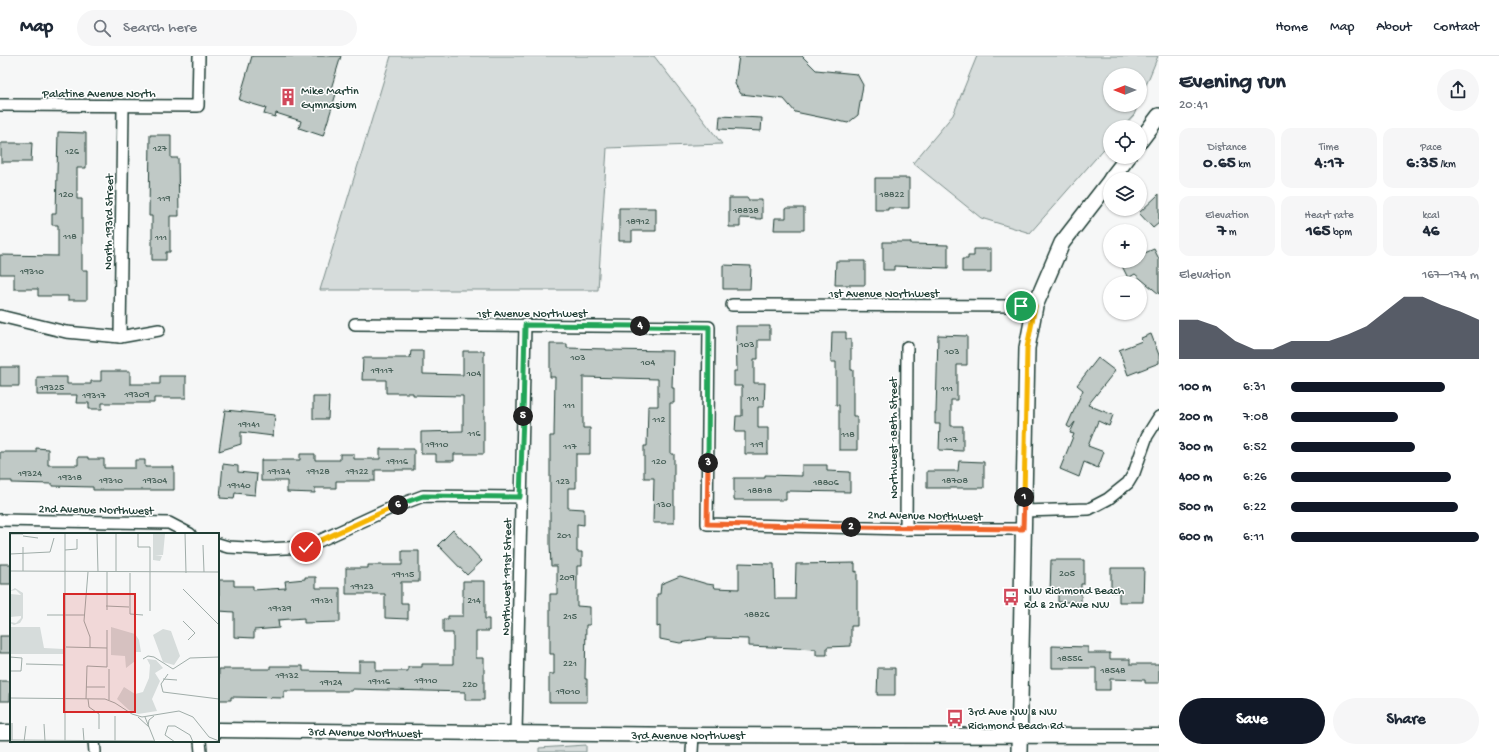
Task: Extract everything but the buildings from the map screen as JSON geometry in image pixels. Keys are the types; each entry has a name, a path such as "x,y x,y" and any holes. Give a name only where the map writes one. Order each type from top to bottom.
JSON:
{"main road":[{"path":"1147,132 1159,116"},
{"path":"1019,752 1027,348 1035,306 1062,244 1103,190"}],"street":[{"name":"Palatine Avenue North","path":"0,105 123,107 198,106 199,56"},
{"name":"North 193rd Street","path":"120,337 123,107"},
{"name":"1st Avenue Northwest","path":"732,305 1035,306"},
{"path":"0,316 66,332 120,337 159,330"},
{"name":"1st Avenue Northwest","path":"355,324 709,327 707,524"},
{"name":"Northwest 191st Street","path":"516,733 520,497 525,325"},
{"name":"Northwest 188th Street","path":"906,528 907,347"},
{"path":"1023,511 1089,509 1108,499 1128,483 1134,473 1147,436 1159,417"},
{"path":"219,544 228,547 265,549 306,547 391,508 423,496 520,497"},
{"name":"2nd Avenue Northwest","path":"0,520 169,523 188,533"},
{"name":"2nd Avenue Northwest","path":"707,524 1023,529"},
{"name":"3rd Avenue Northwest","path":"219,730 693,735 1159,736"},
{"path":"692,752 693,735"},
{"path":"200,742 201,752"}],"shaded area":[{"path":"391,56 654,56 722,144 607,148 598,290 320,290"},
{"path":"977,56 1158,56 1147,83 1147,68 1103,68 1103,112 1135,112 1134,115 1129,120 1103,120 1103,150 1030,233 981,218 913,163 953,115"},
{"path":"586,745 586,752 539,752 539,748"}],"place":[{"name":"Mike Martin Gymnasium","path":"288,97"},
{"name":"NW Richmond Beach Rd & 2nd Ave NW","path":"1011,597"},
{"name":"3rd Ave NW & NW Richmond Beach Rd","path":"955,718"}],"route":[{"path":"306,547 391,508 423,496 520,497 525,325 709,327 707,524 1023,529 1027,348 1035,306 1021,306"}]}
